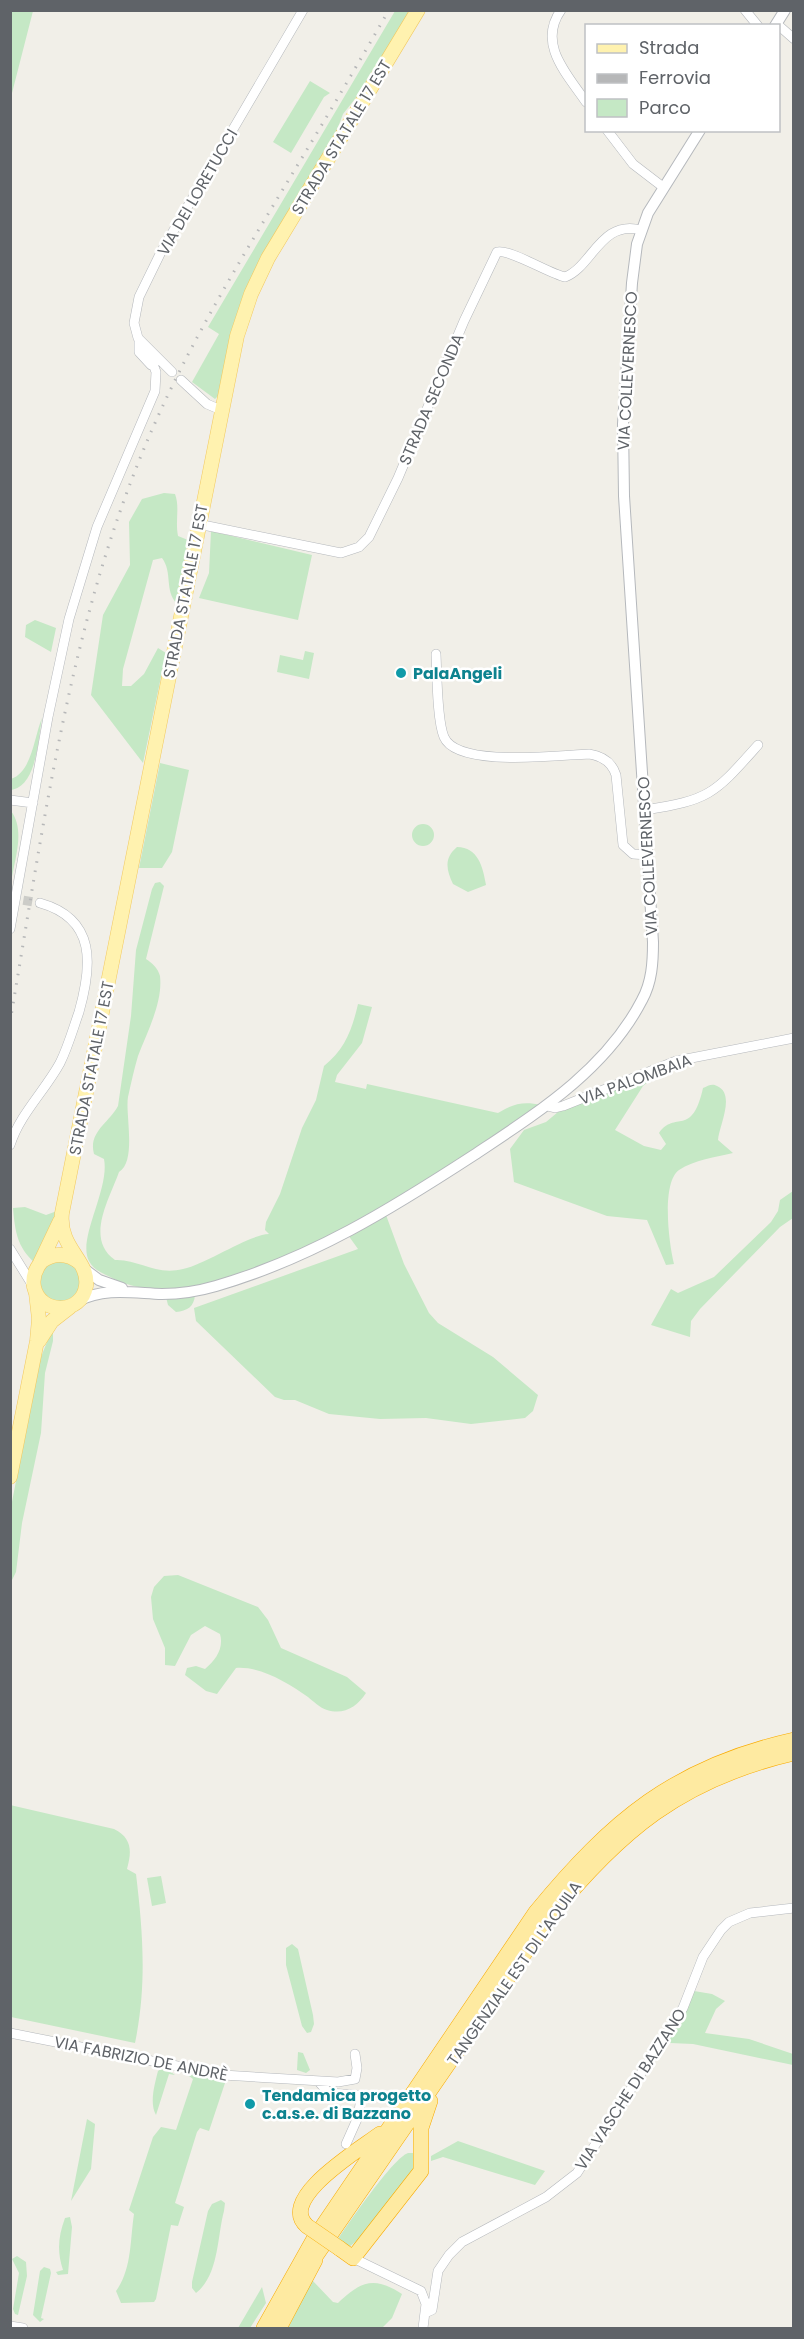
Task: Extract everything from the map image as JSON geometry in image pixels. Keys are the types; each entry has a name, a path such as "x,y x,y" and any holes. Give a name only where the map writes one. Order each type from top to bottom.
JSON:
{"highway":[{"name":"TANGENZIALE EST DI L'AQUILA","path":"315,2236 536,1912 576,1863 622,1819 675,1783 756,1748 794,1740"},
{"name":"TANGENZIALE EST DI L'AQUILA","path":"315,2236 363,2186 548,1919 588,1870 634,1827 682,1794 731,1771 794,1753"},
{"path":"396,2120 328,2172 301,2206 300,2219 315,2236 353,2258 371,2232 421,2172 423,2120 442,2074"},
{"path":"363,2186 387,2168 402,2149 409,2148 421,2156"},
{"path":"328,2172 337,2167 346,2171 348,2179 345,2193"},
{"path":"254,2328 315,2236"},
{"path":"264,2328 315,2236"},
{"path":"270,2328 315,2236"},
{"path":"279,2328 315,2236"}],"main road":[{"name":"STRADA STATALE 17 EST","path":"38,1266 62,1213 239,328 261,272 418,10"},
{"name":"STRADA STATALE 17 EST","path":"62,1213 63,1236 81,1265"},
{"path":"10,1477 35,1351 39,1319 34,1275 38,1266 46,1258 59,1255 68,1256 81,1265 87,1285 74,1304 48,1325 35,1351"},
{"path":"35,1290 48,1305 57,1308 74,1304"}],"street":[{"name":"VIA DEI LORETUCCI","path":"33,803 55,680 76,595 101,517 153,398 156,375 139,352 143,345 134,327 134,314 148,277 303,10"},
{"path":"561,10 551,30 554,51 563,69 585,101"},
{"path":"745,10 756,24"},
{"path":"777,24 785,10"},
{"path":"780,28 794,39"},
{"path":"609,132 633,164 663,187"},
{"name":"VIA COLLEVERNESCO","path":"74,1304 99,1293 181,1293 214,1287 322,1246 381,1215 547,1106 588,1070 627,1022 645,995 652,957 648,855 631,643 622,458 632,277 641,230 663,187 699,132"},
{"name":"STRADA SECONDA","path":"198,524 341,553 359,547 368,539 392,490 496,252 504,251 522,261 567,277 605,238 628,229 641,230"},
{"path":"143,345 172,372"},
{"path":"181,380 207,404 221,410"},
{"path":"436,654 442,730 448,743 462,752 483,756 588,754 603,758 611,765 616,775 623,845 633,854 648,855"},
{"path":"645,810 688,803 712,793 758,745"},
{"path":"10,800 33,803 10,929"},
{"path":"10,1145 24,1116 65,1053 89,970 87,946 78,930 59,911 40,903"},
{"name":"VIA PALOMBAIA","path":"547,1106 563,1106 676,1061 794,1038"},
{"path":"10,1249 35,1290"},
{"path":"15,1259 28,1268 38,1266"},
{"name":"VIA COLLEVERNESCO","path":"81,1265 103,1282 140,1292"},
{"name":"VIA VASCHE DI BAZZANO","path":"423,2328 425,2313 432,2310 438,2271 449,2255 462,2242 546,2197 577,2173 683,2008 703,1957 729,1922 750,1913 794,1908"},
{"name":"VIA FABRIZIO DE ANDRÈ","path":"10,2033 193,2070 318,2081 352,2080 357,2072 355,2054"},
{"path":"318,2081 328,2093 357,2095 361,2098 358,2117 346,2144"},
{"path":"353,2258 421,2291 425,2298 425,2313"},
{"path":"10,2326 23,2328"}],"green space":[{"path":"10,11 33,11 11,97"},
{"path":"395,11 415,11 379,69 343,114 334,138 264,258 222,392 215,399 192,382 219,334 208,327"},
{"path":"310,81 330,93 324,97 291,153 273,142"},
{"path":"164,493 175,494 178,536 188,540 177,604 171,593 167,570 162,558 153,560 123,669 122,686 131,686 144,674 158,648 166,653 143,763 91,695 103,615 130,565 129,522 142,499"},
{"path":"211,531 312,555 298,620 199,598 209,573"},
{"path":"35,620 56,628 51,652 25,637 26,625"},
{"path":"305,651 314,653 309,679 277,672 280,655 303,660"},
{"path":"42,718 31,771 20,787 11,790 11,779 24,769 28,762"},
{"path":"160,763 189,770 172,852 162,868 139,868"},
{"path":"11,811 18,827 18,837 11,883"},
{"path":"423,824 433,831 434,835 427,845 423,846 413,839 412,835 419,825"},
{"path":"457,847 470,850 475,854 481,865 486,885 468,892 453,884 448,860"},
{"path":"160,882 164,886 146,959 159,973 159,997 154,1017 138,1056 128,1097 128,1158 119,1172 105,1207 100,1230 106,1251 115,1260 173,1271 193,1266 250,1239 269,1234 265,1230 266,1222 280,1194 302,1128 316,1100 324,1066 347,1038 358,1004 372,1007 362,1043 337,1075 335,1082 366,1089 367,1084 498,1113 518,1104 541,1105 395,1200 335,1234 273,1263 213,1282 159,1289 114,1279 100,1272 91,1264 86,1252 90,1227 105,1171 104,1159 94,1154 93,1146 100,1128 118,1106 131,1016 136,950 152,889 155,883"},
{"path":"665,1068 643,1086 615,1130 644,1146 661,1150 666,1144 659,1133 671,1123 683,1121 694,1113 703,1088 713,1085 723,1090 726,1103 718,1140 733,1153 691,1164 679,1170 673,1177 668,1200 668,1214 674,1264 666,1265 647,1220 607,1216 514,1182 510,1149 524,1130 546,1122 558,1112"},
{"path":"793,1191 793,1218 780,1227 700,1309 691,1321 690,1337 651,1325 671,1289 678,1293 714,1277 771,1222 778,1211 780,1200"},
{"path":"25,1207 46,1215 57,1211 51,1230 35,1263 24,1251 15,1224 13,1208"},
{"path":"386,1215 404,1264 429,1313 438,1323 493,1357 538,1395 533,1411 525,1418 471,1424 426,1418 380,1419 329,1414 295,1400 275,1397 196,1321 194,1308 358,1249 348,1235"},
{"path":"60,1261 68,1262 74,1267 79,1273 79,1289 74,1295 68,1300 60,1301 52,1300 46,1295 41,1289 40,1281 41,1273 46,1267 52,1262"},
{"path":"195,1295 189,1308 176,1312 168,1305 166,1297"},
{"path":"53,1327 53,1341 45,1373 41,1433 22,1523 16,1572 11,1582 11,1507 39,1362"},
{"path":"178,1575 258,1607 268,1620 281,1648 347,1677 366,1693 350,1709 327,1710 274,1676 245,1668 236,1668 217,1694 206,1691 185,1675 187,1668 196,1666 205,1669 213,1662 220,1649 220,1634 205,1626 191,1635 175,1666 165,1665 165,1648 153,1619 151,1597 154,1587 164,1576"},
{"path":"10,1805 114,1829 127,1841 130,1856 127,1869 136,1874 142,1938 141,2000 135,2043 11,2017"},
{"path":"161,1876 166,1903 152,1906 147,1878"},
{"path":"292,1944 298,1949 313,2015 314,2024 311,2032 307,2033 302,2026 286,1965 286,1948"},
{"path":"694,1991 712,1994 725,2001 716,2009 705,2033 749,2039 793,2054 793,2065 693,2044 670,2043 662,2046"},
{"path":"298,2052 303,2053 310,2070 306,2073 297,2070"},
{"path":"164,2067 175,2075 169,2074 156,2115 153,2105 154,2087 158,2071"},
{"path":"189,2076 220,2078 225,2083 209,2131 200,2128 197,2132 175,2203 184,2207 178,2226 171,2225 156,2299 154,2302 121,2303 116,2291 125,2273 130,2254 134,2214 129,2210 153,2137 161,2127 176,2130 193,2079"},
{"path":"87,2119 95,2124 91,2169 71,2201"},
{"path":"458,2141 545,2171 535,2185 443,2157 431,2161 431,2156"},
{"path":"408,2153 415,2153 418,2164 368,2232 349,2247 338,2239 382,2178 401,2157"},
{"path":"221,2200 225,2203 216,2255 209,2276 196,2293 192,2288 192,2282 208,2211 212,2204"},
{"path":"70,2217 72,2227 68,2274 58,2275 56,2272 63,2270 59,2251 61,2232 65,2218"},
{"path":"17,2256 26,2262 27,2276 18,2315 13,2309 19,2273 12,2259"},
{"path":"44,2267 50,2269 51,2273 41,2318 44,2319 40,2322 33,2315 40,2271"},
{"path":"312,2280 333,2302 338,2303 354,2290 368,2284 383,2285 402,2294 392,2318 382,2328 288,2328"},
{"path":"262,2287 266,2303 250,2328 238,2328"}],"tunnel":[{"path":"10,898 40,903"}],"railway":[{"path":"10,1022 61,733 95,590 117,520 159,414 195,341 389,10"}],"place":[{"name":"PalaAngeli","path":"401,673"},
{"name":"Tendamica progetto c.a.s.e. di Bazzano","path":"250,2104"}]}
